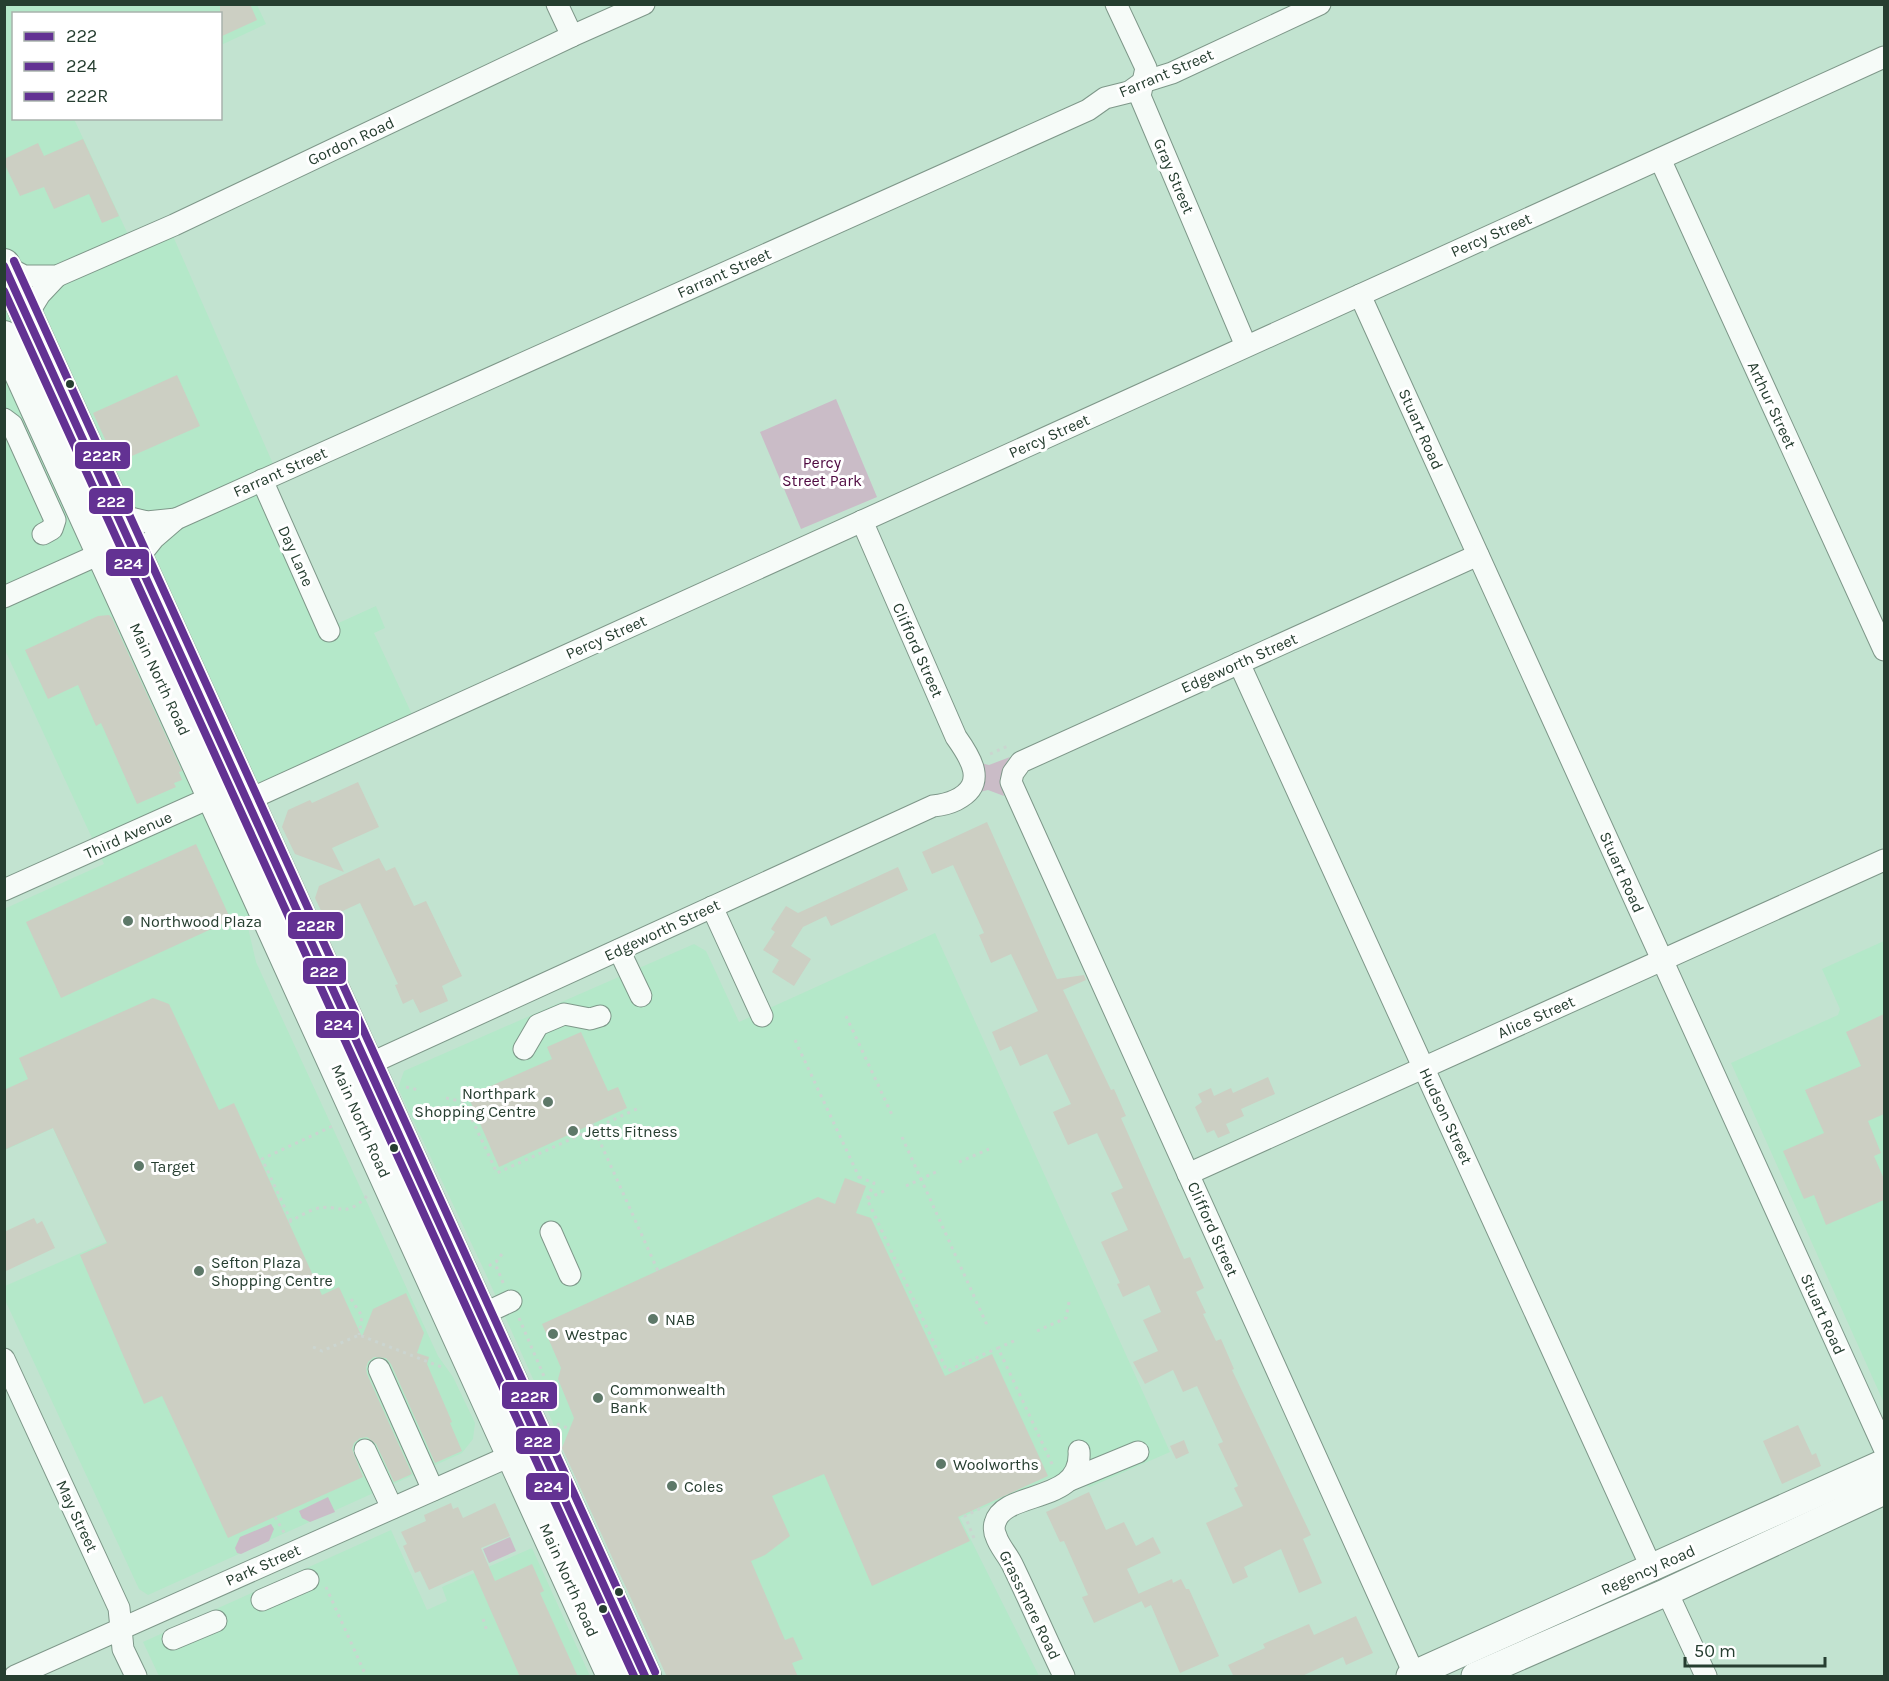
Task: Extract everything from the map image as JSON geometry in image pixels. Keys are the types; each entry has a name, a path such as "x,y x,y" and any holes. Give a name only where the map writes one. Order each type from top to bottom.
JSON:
{"highway":[{"path":"5,266 16,317"},
{"name":"Main North Road","path":"16,317 17,327 44,352 248,800 354,1071 512,1455 613,1677"},
{"name":"Main North Road","path":"4,337 230,833 481,1315 645,1677"}],"main road":[{"name":"Regency Road","path":"1413,1676 1884,1463"},
{"name":"Regency Road","path":"1475,1677 1667,1592 1884,1491"}],"street":[{"path":"557,4 572,36"},
{"name":"Gordon Road","path":"16,317 57,276 174,225 644,4"},
{"name":"Gray Street","path":"1116,4 1146,68 1140,96 1246,346"},
{"name":"Farrant Street","path":"138,558 154,538 176,519 1088,110 1105,98 1129,92 1143,82 1172,73 1320,4"},
{"name":"Percy Street","path":"248,800 1884,57"},
{"name":"Arthur Street","path":"1660,159 1884,650"},
{"name":"Gordon Road","path":"5,266 24,276 57,276"},
{"name":"Stuart Road","path":"1360,295 1884,1448"},
{"path":"4,419 12,425 55,520 52,529 43,534"},
{"name":"Day Lane","path":"262,480 329,631"},
{"path":"4,597 102,553 120,520 147,522 176,519"},
{"name":"Clifford Street","path":"862,521 973,770"},
{"name":"Edgeworth Street","path":"1022,762 1478,555"},
{"name":"Hudson Street","path":"1239,663 1652,1569"},
{"path":"214,796 228,757"},
{"name":"Clifford Street","path":"1022,762 1012,773 1011,782 1413,1676"},
{"name":"Edgeworth Street","path":"354,1071 933,806 944,805 966,795 972,787 973,770"},
{"name":"Third Avenue","path":"4,890 214,796"},
{"path":"230,833 248,800"},
{"name":"Alice Street","path":"1188,1174 1884,860"},
{"path":"712,907 762,1016"},
{"path":"619,950 641,996"},
{"path":"524,1049 538,1025 564,1014 590,1019 600,1016"},
{"path":"550,1232 570,1275"},
{"path":"481,1315 511,1301"},
{"name":"May Street","path":"4,1359 119,1608 123,1649 136,1677"},
{"path":"379,1369 433,1490"},
{"path":"365,1450 392,1508"},
{"path":"986,1539 1002,1512 1057,1488 1063,1477 1076,1472 1080,1462 1079,1452"},
{"path":"1063,1477 1138,1452"},
{"name":"Park Street","path":"15,1677 512,1455"},
{"name":"Grassmere Road","path":"986,1539 1011,1562 1064,1677"},
{"path":"262,1600 315,1580"},
{"path":"1667,1592 1706,1677"},
{"path":"173,1639 216,1621"}],"path":[{"path":"973,770 1013,744 1022,762"},
{"path":"846,1016 892,1117"},
{"path":"795,1040 859,1177 874,1183 867,1199 905,1286 947,1371 1014,1341"},
{"path":"446,1098 464,1102 497,1173 641,1107"},
{"path":"342,1122 262,1159 290,1221 317,1209 356,1207 373,1189"},
{"path":"592,1124 657,1271"},
{"path":"902,1137 987,1325"},
{"path":"959,1162 989,1149"},
{"path":"906,1186 938,1171"},
{"path":"857,1182 859,1177"},
{"path":"867,1199 884,1191"},
{"path":"502,1254 490,1265 497,1268 555,1402 550,1410"},
{"path":"351,1299 362,1316 359,1335"},
{"path":"1036,1331 1066,1318 1069,1302"},
{"path":"313,1347 322,1351 359,1335 454,1371"},
{"path":"998,1348 1063,1477"},
{"path":"982,1508 965,1516 986,1539"},
{"path":"315,1580 366,1677"},
{"path":"483,1620 487,1631"}],"shaded area":[{"path":"5,5 257,5 266,24 222,45 222,12 12,12 12,120 74,120 132,243 169,227 277,473 267,478 332,626 376,606 385,628 374,633 416,723 232,807 276,905 246,919 256,962 438,1356 453,1377 475,1423 473,1439 462,1453 148,1595 139,1589 5,1300 5,1286 106,1242 53,1128 5,1150 4,909 104,864 5,650"},
{"path":"935,933 1170,1452 1090,1487 1049,1478 960,1518 1039,1676 667,1676 484,1270 398,1088 404,1071 694,944 706,951 739,1022"},
{"path":"1884,941 1884,1403 1731,1063 1838,1015 1840,1009 1822,969"},
{"path":"391,1530 427,1610 447,1601 442,1587 532,1548 590,1676 159,1676 143,1642"}],"green space":[{"name":"Percy Street Park","path":"836,399 877,497 801,529 760,432"},
{"path":"1010,757 1002,776 1004,796 988,790 975,793 980,763 989,765"},
{"path":"328,1497 335,1512 310,1522 302,1518 299,1511"},
{"path":"271,1524 274,1529 269,1541 241,1554 237,1553 235,1548 240,1537"},
{"path":"510,1537 516,1551 489,1563 483,1549"}],"building":[{"path":"220,4 250,4 257,20 222,36 222,12 220,12"},
{"path":"83,139 119,216 102,223 89,194 54,209 44,187 20,196 4,163 4,159 38,143 44,156"},
{"path":"177,375 200,426 116,463 93,413"},
{"path":"109,615 182,771 179,772 182,780 174,783 176,787 137,804 101,723 96,726 78,685 48,699 25,650 98,616"},
{"path":"358,782 379,827 332,848 344,872 295,854 282,827 288,810 310,800 312,803"},
{"path":"987,822 1057,979 1084,975 1086,980 1063,990 1111,1090 1114,1089 1126,1116 1121,1118 1184,1259 1190,1257 1204,1288 1196,1292 1206,1313 1203,1314 1216,1341 1221,1339 1234,1369 1232,1370 1311,1535 1303,1539 1322,1583 1299,1593 1281,1549 1244,1567 1248,1577 1233,1584 1206,1523 1243,1506 1234,1488 1238,1486 1218,1444 1223,1442 1197,1386 1183,1392 1173,1370 1145,1384 1133,1362 1158,1351 1143,1320 1161,1312 1149,1285 1123,1297 1117,1284 1120,1283 1101,1242 1128,1230 1111,1193 1123,1188 1097,1133 1068,1145 1053,1112 1071,1104 1047,1054 1020,1066 1011,1046 1000,1051 992,1032 1038,1011 1011,954 991,963 979,935 984,933 953,865 932,874 922,852"},
{"name":"Northwood Plaza","path":"196,844 231,920 61,998 26,922"},
{"path":"379,858 386,871 395,867 414,906 426,901 462,976 442,986 448,1001 420,1013 413,999 403,1004 395,985 398,984 360,903 325,919 315,898 319,886"},
{"path":"898,867 908,890 831,926 826,916 803,927 791,946 811,959 794,986 772,972 779,960 763,950 775,932 771,929 786,906 798,913"},
{"name":"Sefton Plaza Shopping Centre","path":"153,998 169,1004 219,1110 234,1103 322,1295 339,1287 362,1337 373,1309 406,1293 424,1333 417,1353 429,1357 427,1364 462,1451 435,1463 391,1364 386,1358 374,1357 368,1362 367,1374 412,1474 394,1482 376,1444 367,1437 360,1438 354,1443 352,1449 363,1477 228,1538 162,1396 144,1404 80,1255 107,1243 53,1128 4,1150 4,1090 28,1079 19,1058"},
{"path":"1884,1014 1884,1114 1868,1121 1881,1153 1874,1156 1884,1179 1884,1200 1826,1225 1814,1195 1804,1199 1783,1151 1824,1133 1805,1090 1861,1066 1846,1032"},
{"name":"Northpark Shopping Centre","path":"581,1032 608,1091 618,1087 627,1108 499,1167 468,1096 552,1059 547,1047"},
{"path":"1268,1077 1275,1094 1241,1109 1244,1116 1226,1124 1230,1133 1218,1138 1214,1130 1207,1133 1195,1107 1202,1102 1198,1094 1211,1088 1214,1096 1231,1088 1233,1093"},
{"path":"845,1178 866,1186 856,1213 871,1218 945,1376 992,1354 1048,1476 958,1517 970,1541 872,1586 824,1474 772,1496 790,1536 765,1555 751,1561 785,1640 793,1637 803,1659 792,1663 798,1677 667,1677 562,1448 574,1418 558,1379 561,1368 542,1324 818,1197 835,1204"},
{"path":"34,1218 37,1224 42,1221 55,1248 4,1272 4,1232"},
{"path":"1798,1425 1812,1455 1816,1453 1821,1466 1782,1484 1763,1441"},
{"path":"1184,1440 1189,1453 1176,1459 1170,1446"},
{"path":"1089,1492 1106,1530 1124,1522 1136,1546 1153,1537 1161,1553 1127,1569 1142,1601 1094,1623 1082,1597 1088,1595 1064,1541 1060,1542 1046,1512"},
{"path":"451,1503 453,1509 458,1507 463,1518 495,1503 510,1536 481,1548 495,1581 532,1564 544,1591 540,1593 578,1677 520,1677 473,1570 429,1590 420,1571 415,1573 403,1546 407,1544 401,1532 426,1521 424,1515"},
{"path":"1172,1579 1173,1583 1181,1579 1186,1589 1189,1589 1219,1656 1180,1673 1151,1605 1145,1608 1138,1594"},
{"path":"1356,1616 1373,1653 1346,1665 1343,1657 1300,1677 1234,1677 1228,1665 1265,1648 1263,1644 1309,1624 1314,1635"}],"transit line":[{"name":"222R","path":"14,261 655,1672"},
{"name":"222","path":"4,266 645,1676"},
{"name":"224","path":"4,291 634,1676"}],"place":[{"name":"Northwood Plaza","path":"128,921"},
{"name":"Northpark Shopping Centre","path":"548,1102"},
{"name":"Jetts Fitness","path":"573,1131"},
{"name":"Target","path":"139,1166"},
{"name":"Sefton Plaza Shopping Centre","path":"199,1271"},
{"name":"NAB","path":"653,1319"},
{"name":"Westpac","path":"553,1334"},
{"name":"Commonwealth Bank","path":"598,1398"},
{"name":"Woolworths","path":"941,1464"},
{"name":"Coles","path":"672,1486"}]}
